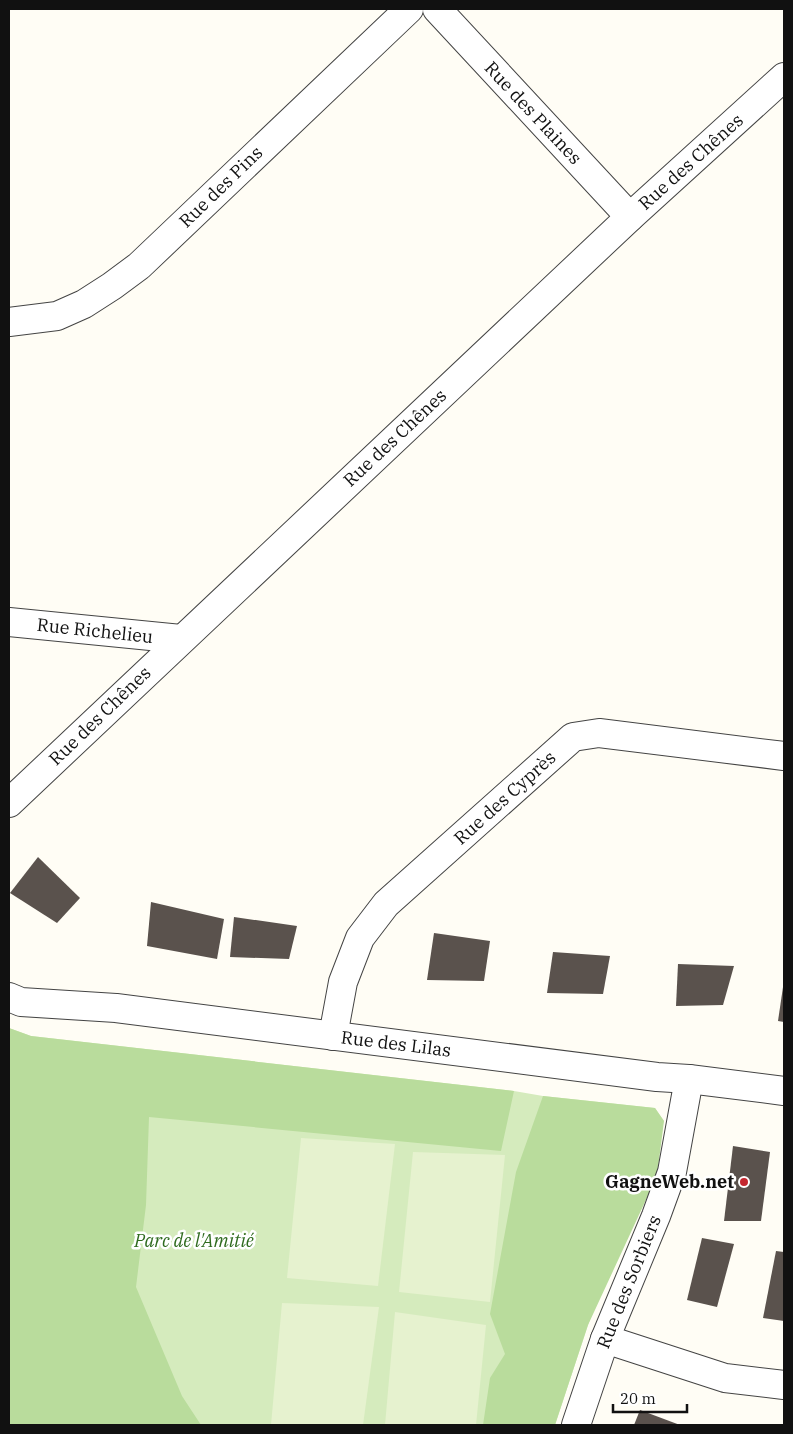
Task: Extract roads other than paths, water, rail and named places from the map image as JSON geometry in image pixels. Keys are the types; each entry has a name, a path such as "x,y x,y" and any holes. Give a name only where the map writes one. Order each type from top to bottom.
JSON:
{"street":[{"name":"Rue des Pins","path":"9,322 57,316 84,304 139,266 409,9"},
{"name":"Rue des Plaines","path":"437,9 630,217"},
{"name":"Rue des Chênes","path":"9,803 630,217 784,77"},
{"name":"Rue Richelieu","path":"9,622 181,639"},
{"name":"Rue des Cyprès","path":"333,1036 343,982 360,938 386,904 573,737 599,733 784,756"},
{"name":"Rue des Lilas","path":"9,997 21,1002 116,1008 657,1077 784,1090"},
{"name":"Rue des Sorbiers","path":"576,1425 605,1339 656,1216 672,1172 689,1079"},
{"path":"605,1339 725,1378 784,1385"}],"place":[{"name":"GagneWeb.net","path":"744,1182"}],"park label":[{"name":"Parc de l'Amitié","path":"194,1241"}]}
